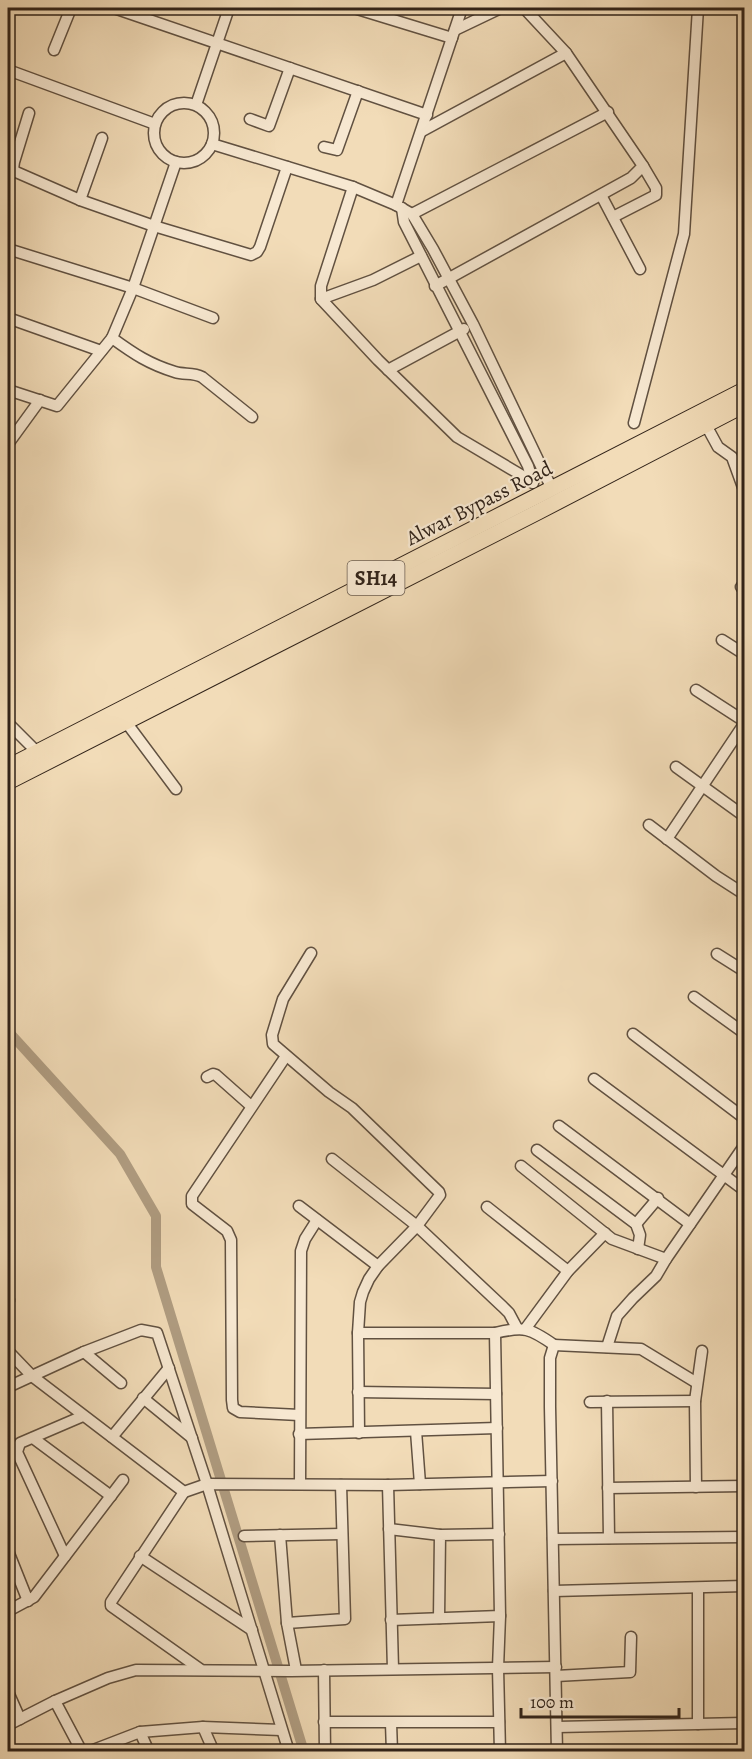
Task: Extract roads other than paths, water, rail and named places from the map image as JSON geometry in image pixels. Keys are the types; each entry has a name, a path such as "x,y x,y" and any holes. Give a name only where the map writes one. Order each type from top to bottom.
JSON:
{"main road":[{"name":"Alwar Bypass Road","path":"8,767 536,489 552,489 744,390"},
{"name":"Alwar Bypass Road","path":"8,782 744,405"}],"street":[{"path":"54,50 72,8"},
{"path":"114,8 427,115"},
{"path":"196,105 229,8"},
{"path":"354,8 453,34 501,8"},
{"path":"462,8 399,206 404,222 435,286 528,466 536,489"},
{"path":"524,8 566,53 608,112 657,188 656,195 613,218"},
{"path":"634,423 684,234 698,8"},
{"path":"422,130 566,53"},
{"path":"250,119 269,126 290,68"},
{"path":"8,70 155,124"},
{"path":"324,147 337,150 358,91"},
{"path":"182,103 196,105 211,119 214,130 212,144 207,152 198,159 187,163 176,162 165,156 158,147 154,136 155,124 170,106 182,103"},
{"path":"412,214 608,112"},
{"path":"29,113 13,169 16,172 80,200 154,226 251,255 257,252 287,167"},
{"path":"80,200 102,138"},
{"path":"212,144 352,187 399,206 412,214 434,249 473,324 552,489"},
{"path":"8,390 57,406 112,338 133,288 176,162"},
{"path":"435,286 631,178 643,166"},
{"path":"352,187 321,286 321,299 388,370 457,437 536,489"},
{"path":"601,195 640,269"},
{"path":"8,249 133,288 213,318"},
{"path":"321,299 373,280 421,256"},
{"path":"8,318 101,351"},
{"path":"388,370 473,324"},
{"path":"112,338 145,362 179,373 202,377 252,417"},
{"path":"8,444 40,400"},
{"path":"706,425 715,442 732,457 744,490"},
{"path":"722,640 744,654"},
{"path":"667,838 744,722 696,690"},
{"path":"126,722 176,789"},
{"path":"8,723 30,756 8,758"},
{"path":"676,767 744,816"},
{"path":"649,825 716,876 744,894"},
{"path":"311,953 283,999 272,1035 273,1044 329,1092 352,1108 439,1192 439,1199 417,1226 378,1266 363,1292 358,1333 359,1432"},
{"path":"717,954 744,971"},
{"path":"694,998 744,1030"},
{"path":"633,1034 744,1118"},
{"path":"286,1056 191,1200 192,1204 227,1232 231,1240 231,1400 233,1408 240,1412 299,1415"},
{"path":"207,1077 216,1075 251,1106"},
{"path":"594,1079 744,1190"},
{"path":"559,1126 690,1224"},
{"path":"607,1347 617,1316 656,1276 744,1146"},
{"path":"537,1150 636,1224 639,1235 638,1250"},
{"path":"332,1159 417,1226 503,1307 521,1328"},
{"path":"521,1166 619,1243 666,1259"},
{"path":"636,1224 658,1198"},
{"path":"299,1206 378,1266"},
{"path":"487,1207 568,1271"},
{"path":"300,1484 301,1251 305,1239 317,1220"},
{"path":"521,1328 568,1271 604,1233"},
{"path":"358,1333 495,1333 521,1328 534,1331 554,1345 641,1348 697,1383"},
{"path":"8,1387 84,1352 141,1330 157,1333 207,1484 289,1752"},
{"path":"495,1333 500,1752"},
{"path":"554,1345 550,1358 557,1752"},
{"path":"8,1351 32,1376 183,1492"},
{"path":"696,1487 695,1401 702,1351"},
{"path":"84,1352 121,1383"},
{"path":"112,1437 169,1368"},
{"path":"358,1392 496,1394"},
{"path":"143,1398 192,1438"},
{"path":"607,1401 609,1538"},
{"path":"590,1402 695,1401"},
{"path":"66,1556 17,1452 20,1443 83,1416"},
{"path":"299,1434 497,1428"},
{"path":"416,1431 420,1484"},
{"path":"33,1438 111,1496"},
{"path":"8,1611 28,1601 38,1592 123,1480"},
{"path":"200,1669 111,1606 111,1602 140,1556 183,1492 207,1484 387,1485 552,1481"},
{"path":"287,1623 345,1619 341,1485"},
{"path":"387,1485 393,1669"},
{"path":"608,1488 744,1486"},
{"path":"389,1529 440,1535 499,1534"},
{"path":"244,1536 342,1534"},
{"path":"280,1535 293,1670"},
{"path":"439,1618 440,1535"},
{"path":"553,1539 744,1537"},
{"path":"8,1551 28,1601"},
{"path":"140,1556 252,1630"},
{"path":"554,1591 744,1587"},
{"path":"698,1588 698,1724"},
{"path":"392,1620 500,1616"},
{"path":"8,1725 108,1678 136,1670 498,1668 628,1673 631,1669 632,1637"},
{"path":"324,1670 325,1752"},
{"path":"8,1692 20,1719"},
{"path":"55,1701 82,1752"},
{"path":"324,1722 499,1722"},
{"path":"392,1723 392,1752"},
{"path":"557,1727 744,1723"},
{"path":"88,1752 140,1732 203,1727 281,1730"},
{"path":"203,1727 214,1752"},
{"path":"140,1732 149,1752"}],"waterway":[{"path":"8,1031 120,1154 156,1216 156,1267 304,1752"}]}
